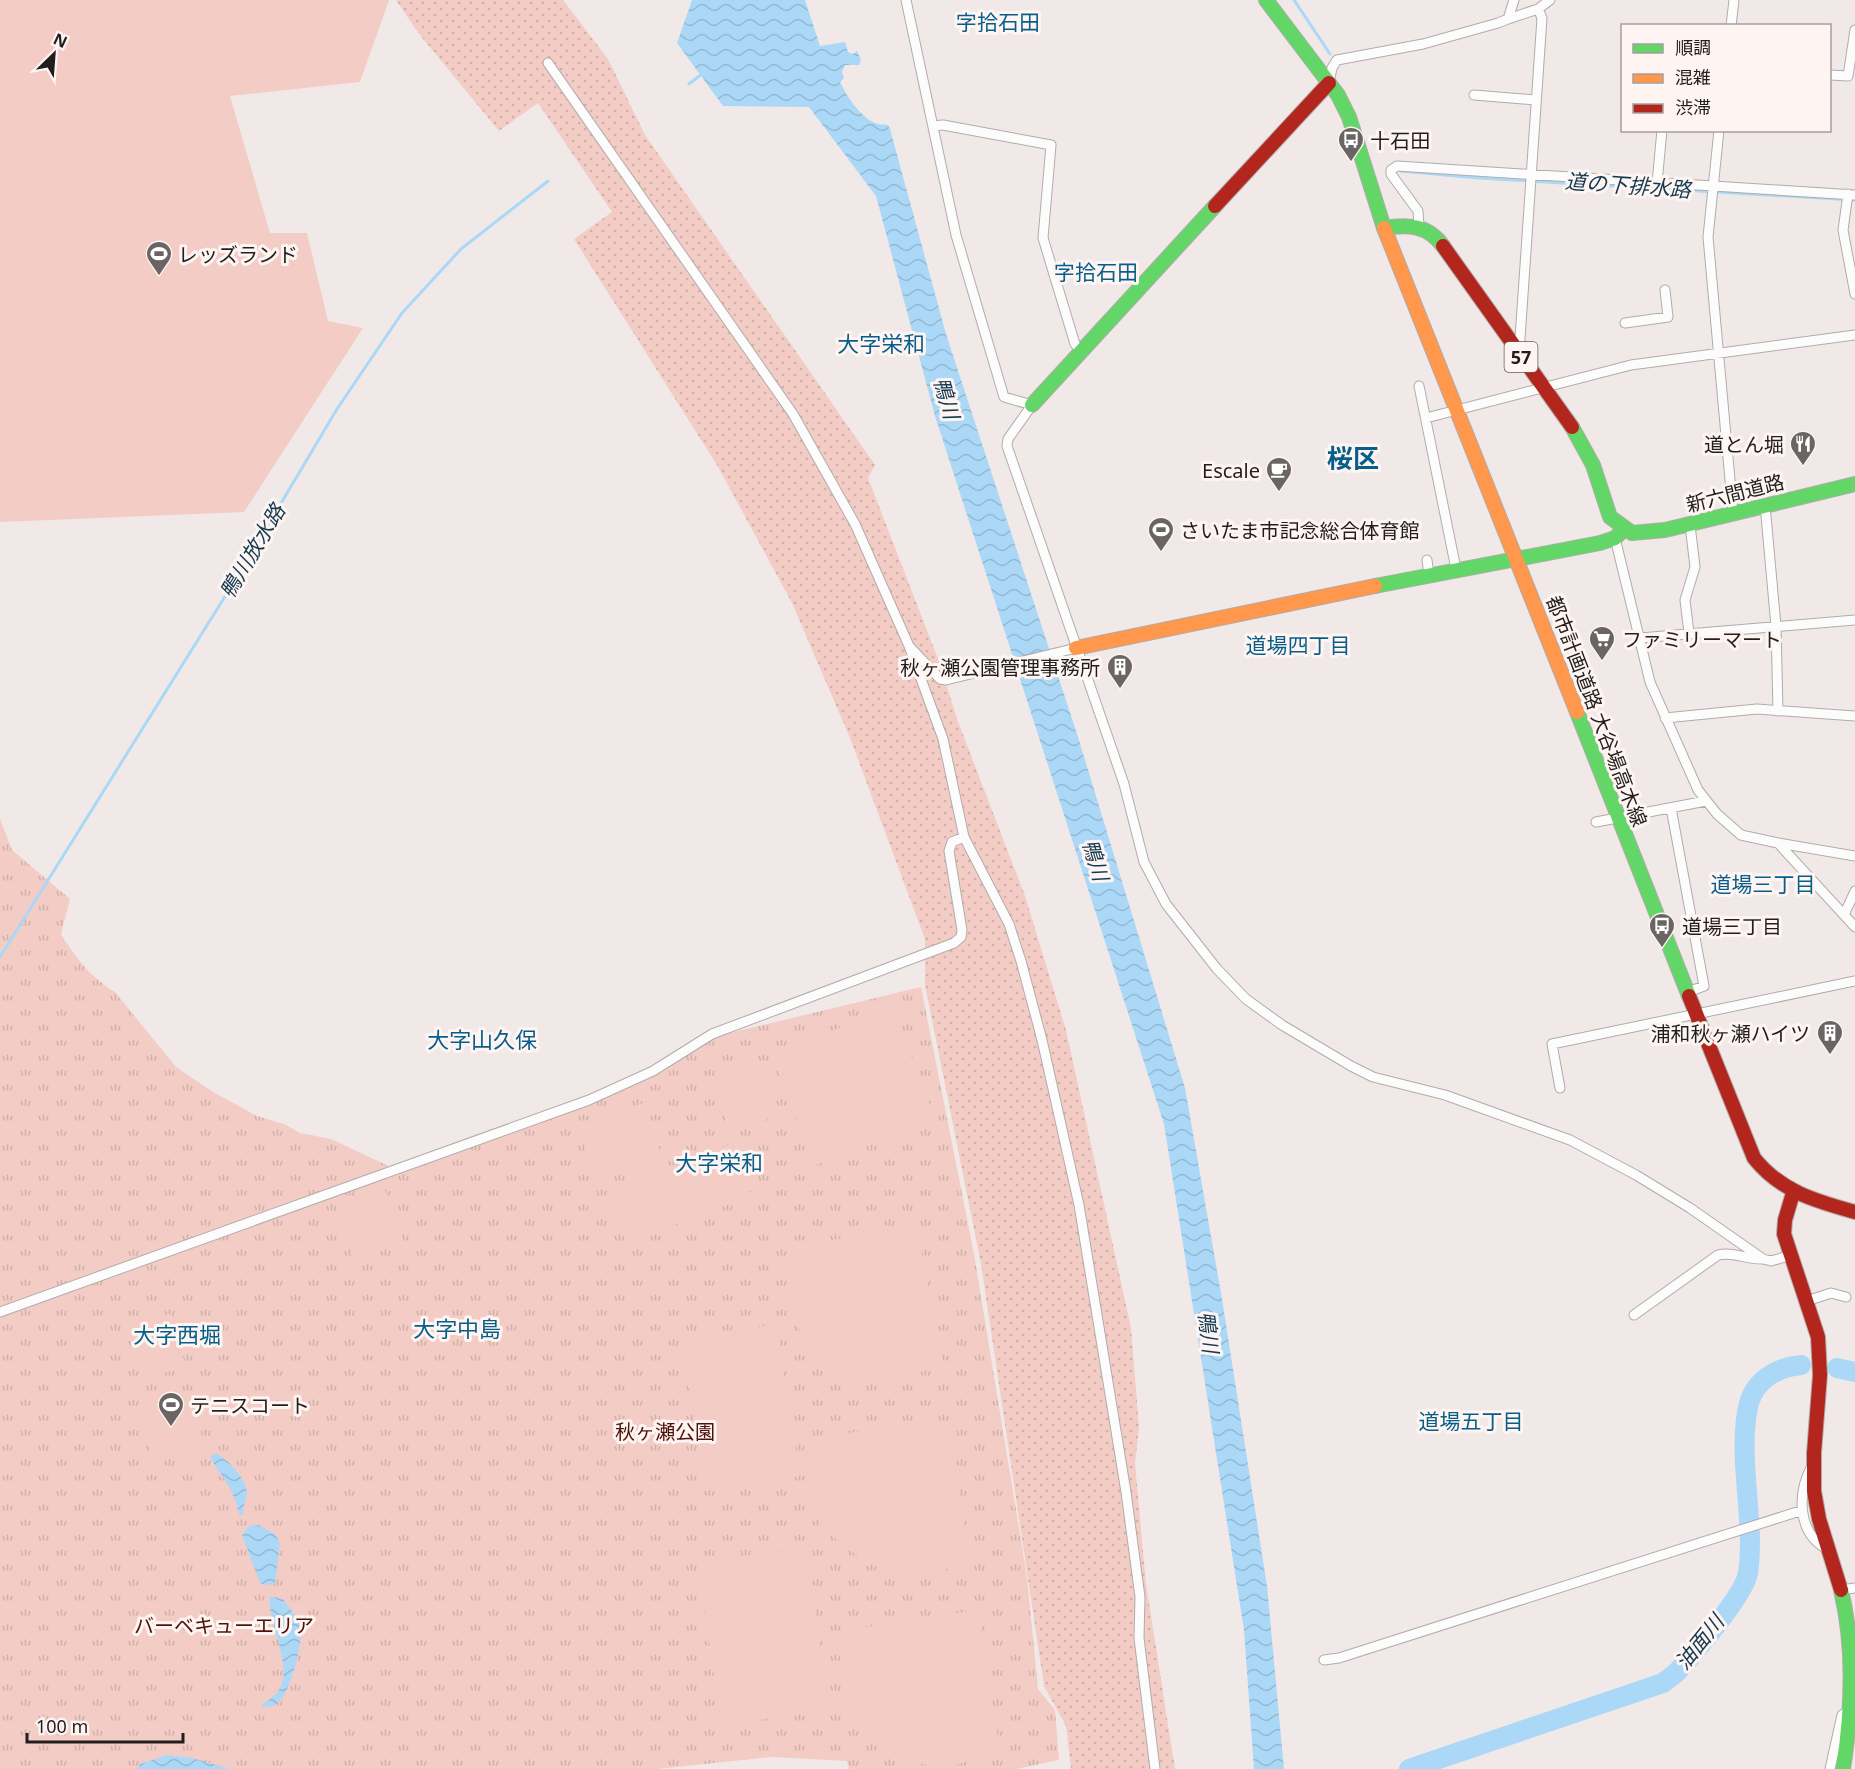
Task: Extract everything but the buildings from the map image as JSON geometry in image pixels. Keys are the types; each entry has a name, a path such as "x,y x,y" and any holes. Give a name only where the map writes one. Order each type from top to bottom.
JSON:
{"street":[{"path":"906,0 963,263 1004,397 1032,405"},
{"name":"都市計画道路 大谷場高木線","path":"1266,0 1329,83 1350,117 1384,228 1754,1158 1762,1170 1793,1193 1855,1212"},
{"path":"1508,19 1514,0"},
{"path":"1550,0 1538,9 1433,42 1337,60 1332,68 1329,83 1032,405 1028,414 1008,438 1007,446 1074,648 1124,784 1144,862 1166,904 1217,969 1246,999 1282,1025 1373,1077 1445,1095 1570,1140 1645,1180 1763,1259"},
{"path":"1731,24 1734,0"},
{"path":"1519,353 1542,18 1538,9"},
{"path":"1831,75 1848,76 1855,30"},
{"path":"548,63 704,283 804,433 855,524 909,646 939,726 964,837 1009,924 1018,950 1042,1040 1077,1195 1126,1492 1140,1597 1140,1647 1155,1769"},
{"path":"1474,95 1536,100"},
{"path":"933,126 942,125 1051,145 1043,238 1075,344 1081,351"},
{"path":"1657,183 1662,132"},
{"path":"1719,132 1708,237 1733,513"},
{"path":"1384,228 1402,225 1419,227 1418,211 1391,174 1394,168 1852,195 1844,230 1855,294"},
{"name":"57","path":"1419,227 1437,238 1544,387 1587,452 1610,517 1619,534"},
{"path":"1625,322 1668,317 1665,290"},
{"path":"1426,418 1631,365 1855,335"},
{"path":"1419,386 1456,569"},
{"name":"新六間道路","path":"1074,648 1456,569 1516,559 1619,534 1641,534 1690,525 1855,484"},
{"path":"1765,505 1776,626 1778,711"},
{"path":"1689,633 1685,600 1695,567 1690,525"},
{"path":"1619,534 1650,682 1698,790 1706,801 1741,835 1855,856"},
{"path":"1427,560 1429,575"},
{"path":"1640,638 1855,620"},
{"path":"909,646 940,679 956,679 1074,648"},
{"path":"1665,718 1757,709 1855,716"},
{"path":"1596,822 1706,801"},
{"path":"1671,808 1704,986 1688,992"},
{"path":"0,1312 589,1100 653,1071 712,1034 954,943 961,937 962,930 949,852 952,842 964,837"},
{"path":"1778,843 1855,927"},
{"path":"1844,915 1855,891"},
{"path":"1560,1088 1552,1044 1855,981"},
{"path":"1793,1193 1783,1225 1810,1300 1821,1359 1812,1466 1814,1494 1827,1549 1848,1589 1851,1709 1843,1769"},
{"path":"1634,1315 1718,1254 1725,1253 1752,1260 1771,1261 1792,1255"},
{"path":"1810,1300 1831,1293 1846,1297"},
{"path":"1812,1466 1805,1478 1800,1511 1816,1543 1827,1549"},
{"path":"1324,1660 1339,1658 1800,1511"},
{"path":"1830,1769 1842,1715 1851,1709"}],"green space":[{"name":"レッズランド","path":"0,0 389,0 360,82 230,96 270,233 307,233 328,321 363,328 244,512 0,522"},
{"path":"396,0 563,0 608,59 645,135 875,465 868,478 940,664 957,719 1025,896 1066,1030 1131,1328 1139,1427 1135,1463 1146,1584 1175,1769 1071,1769 1066,1726 1044,1686 981,1264 925,985 925,939 850,738 792,603 717,465 574,239 612,212 538,103 499,131 419,34"},
{"name":"秋ヶ瀬公園","path":"0,819 12,850 70,899 61,934 72,951 91,974 115,992 176,1067 213,1092 257,1116 284,1124 300,1133 331,1139 399,1171 621,1090 717,1036 921,987 974,1254 1027,1577 1038,1689 1055,1710 1059,1760 1016,1769 849,1769 847,1761 771,1757 658,1769 0,1769"},
{"path":"893,1008 936,1121 813,1166 771,1053"},
{"path":"760,1060 781,1114 731,1133 710,1079"},
{"path":"643,1103 663,1160 597,1182 577,1126"},
{"path":"731,1144 751,1196 627,1243 607,1191"},
{"path":"384,1188 404,1243 354,1260 335,1204"},
{"path":"917,1228 943,1362 900,1380 877,1383 855,1379 818,1353 798,1327 788,1295 788,1246"},
{"name":"テニスコート","path":"170,1314 186,1366 151,1377 135,1324"},
{"path":"776,1324 800,1476 705,1491 681,1339"},
{"name":"テニスコート","path":"185,1392 206,1445 156,1464 135,1412"},
{"path":"947,1421 970,1558 938,1573 924,1576 893,1572 867,1563 820,1526 811,1498 806,1438"},
{"path":"806,1547 829,1710 721,1725 698,1562"},
{"path":"979,1610 999,1746 975,1759 948,1766 918,1763 890,1750 865,1729 849,1703 842,1677 840,1631"}],"water":[{"name":"鴨川","path":"692,0 805,0 820,46 845,42 848,52 853,54 857,51 861,60 859,65 845,65 842,72 844,78 840,82 850,100 866,118 878,124 888,125 890,129 946,334 1078,737 1185,1088 1222,1299 1267,1586 1284,1769 1254,1769 1244,1630 1164,1124 935,416 876,196 809,107 723,106 677,43"},
{"path":"216,1453 236,1470 246,1487 247,1495 243,1516 239,1514 231,1490 210,1457"},
{"path":"259,1525 275,1534 280,1543 275,1584 260,1583 242,1535 249,1526"},
{"path":"270,1596 283,1599 295,1616 301,1634 298,1655 283,1697 274,1705 260,1707 279,1691 284,1667 272,1619"},
{"path":"167,1755 192,1758 231,1769 137,1769 140,1764"}],"waterway":[{"name":"道の下排水路","path":"1294,0 1330,54"},
{"name":"鴨川放水路","path":"689,84 703,73"},
{"name":"道の下排水路","path":"1401,171 1478,178 1855,200"},
{"name":"鴨川放水路","path":"0,957 239,574 337,409 402,313 461,249 548,181"},
{"name":"油面川","path":"1409,1769 1663,1683 1676,1673 1728,1609 1745,1583 1748,1573 1750,1531 1744,1444 1752,1395 1762,1381 1769,1376 1784,1368 1801,1365"},
{"name":"油面川","path":"1837,1368 1855,1372"}],"traffic: fast":[{"path":"1266,0 1338,95 1349,117 1384,228 1409,226 1424,230 1443,246"},
{"path":"1032,405 1215,206"},
{"path":"1572,427 1593,465 1610,517 1632,533 1665,530 1855,484"},
{"path":"1375,586 1600,543 1615,538 1624,529"},
{"path":"1577,712 1689,996"},
{"path":"1841,1590 1848,1634 1851,1680 1843,1769"}],"traffic: slow":[{"path":"1384,228 1577,712"},
{"path":"1076,648 1375,586"}],"traffic: jam":[{"path":"1215,206 1329,83"},
{"path":"1443,246 1572,427"},
{"path":"1689,996 1754,1158 1775,1179 1787,1187 1812,1199 1855,1212"},
{"path":"1793,1193 1785,1220 1784,1234 1818,1337 1820,1375 1814,1453 1814,1491 1819,1519 1841,1590"}],"place":[{"name":"十石田","path":"1351,163"},
{"name":"レッズランド","path":"159,277"},
{"name":"道とん堀","path":"1803,467"},
{"name":"Escale","path":"1279,493"},
{"name":"さいたま市記念総合体育館","path":"1161,553"},
{"name":"ファミリーマート","path":"1602,662"},
{"name":"秋ヶ瀬公園管理事務所","path":"1120,690"},
{"name":"道場三丁目","path":"1662,949"},
{"name":"浦和秋ヶ瀬ハイツ","path":"1830,1056"},
{"name":"テニスコート","path":"171,1428"}],"district":[{"name":"字拾石田","path":"998,22"},
{"name":"字拾石田","path":"1096,272"},
{"name":"大字栄和","path":"881,343"},
{"name":"桜区","path":"1353,458"},
{"name":"道場四丁目","path":"1298,645"},
{"name":"道場三丁目","path":"1763,884"},
{"name":"大字山久保","path":"482,1039"},
{"name":"大字栄和","path":"719,1162"},
{"name":"大字中島","path":"457,1328"},
{"name":"大字西堀","path":"177,1334"},
{"name":"道場五丁目","path":"1471,1421"}],"park label":[{"name":"バーベキューエリア","path":"224,1625"}]}
